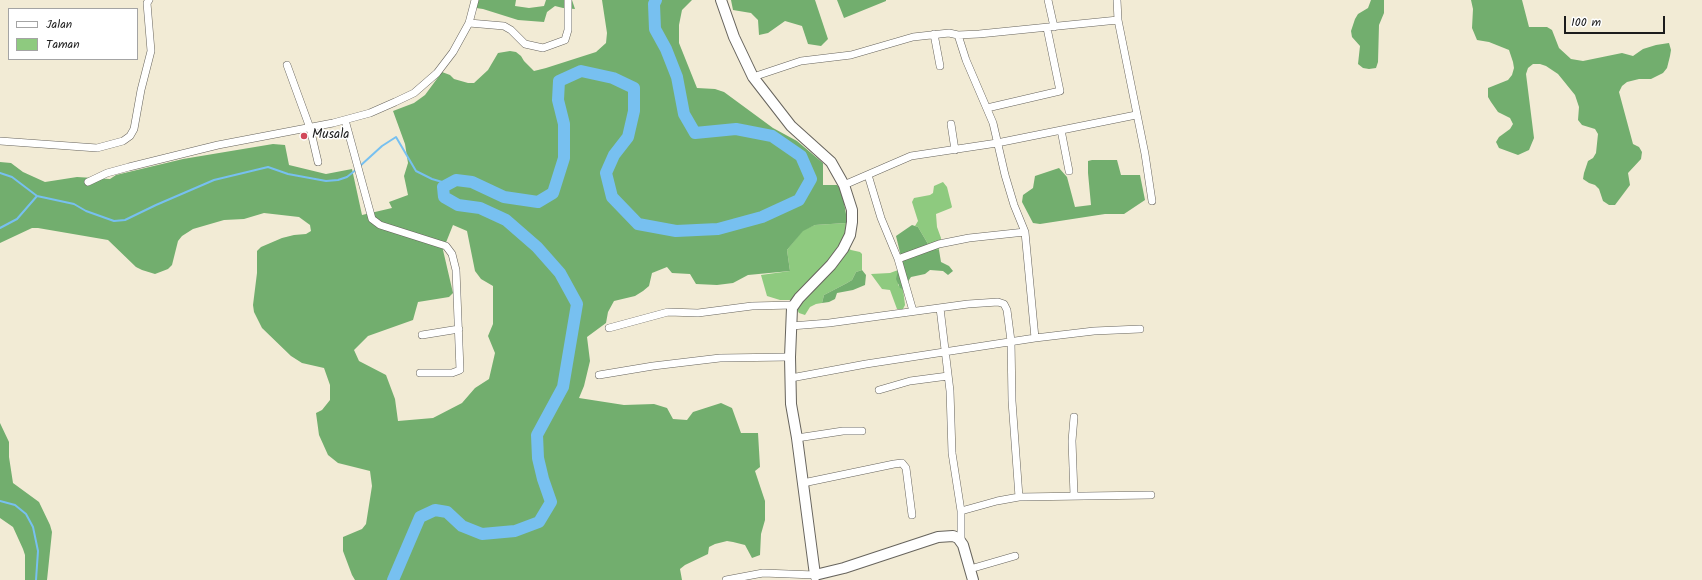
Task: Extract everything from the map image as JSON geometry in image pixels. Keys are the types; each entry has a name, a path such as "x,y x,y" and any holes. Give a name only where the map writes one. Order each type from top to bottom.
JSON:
{"main road":[{"path":"721,0 734,37 752,77 791,126 831,162 844,185 852,210 852,222 847,240 831,265 793,305 790,357 791,404 798,438 815,577 938,537 953,536 958,538 961,542 973,580"}],"street":[{"path":"0,141 97,148 123,141 130,136 134,129 141,90 152,51 147,3 149,0"},
{"path":"88,182 129,166 218,145 310,128 344,120 370,113 395,102 414,93 437,73 453,52 469,23 475,0"},
{"path":"469,23 504,26 511,30 525,44 543,48 565,40 568,30 568,0"},
{"path":"987,108 1060,91 1050,28 1048,0"},
{"path":"1117,0 1118,20 1145,154 1152,201"},
{"path":"752,77 801,60 851,55 913,37 949,33 958,35 1050,28 1118,20"},
{"path":"934,34 940,66"},
{"path":"958,35 966,60 993,123 1012,198 1025,232 1035,338"},
{"path":"287,65 310,128 318,162"},
{"path":"844,185 911,156 997,143 1136,115"},
{"path":"344,120 374,222 448,248 452,254 456,270 460,370 452,373 420,373"},
{"path":"951,124 956,150"},
{"path":"1061,130 1070,171"},
{"path":"868,175 881,218 898,259 913,311"},
{"path":"898,259 939,244 969,238 1025,232"},
{"path":"791,326 829,323 940,308 1001,302 1004,304 1011,341 1012,401 1019,497"},
{"path":"609,328 668,312 698,312 752,306 793,305"},
{"path":"940,308 948,376 952,453 961,512 961,542"},
{"path":"422,335 459,329"},
{"path":"790,378 1011,341 1094,331 1140,329"},
{"path":"599,375 653,366 720,358 790,357"},
{"path":"879,390 910,381 948,376"},
{"path":"1074,417 1072,441 1074,495"},
{"path":"798,438 843,431 862,431"},
{"path":"803,483 902,463 906,468 912,515"},
{"path":"961,512 997,501 1019,497 1151,495"},
{"path":"970,569 1015,556"},
{"path":"726,580 763,573 815,577"}],"green space":[{"path":"478,0 516,0 515,6 529,8 544,6 546,0 572,0 575,9 555,6 547,12 544,22 518,20 476,8"},
{"path":"602,0 692,0 682,10 679,25 679,43 697,88 715,89 724,92 773,128 797,141 823,163 823,185 837,185 842,191 846,223 815,225 803,231 787,250 790,271 748,275 733,283 717,285 696,284 690,274 672,273 667,267 652,273 649,286 643,291 635,296 614,301 608,312 606,323 587,337 590,361 584,386 579,398 624,405 654,404 667,408 673,419 687,420 693,412 721,403 732,408 741,433 758,433 760,467 755,471 765,501 765,520 761,534 760,555 752,558 745,545 727,541 709,547 708,554 680,569 682,580 355,580 343,551 343,537 362,529 366,524 372,486 370,471 338,463 328,455 319,435 316,413 322,410 330,400 330,385 324,368 302,363 291,356 262,328 254,312 253,305 257,273 257,251 261,247 282,238 306,234 311,231 310,225 299,217 264,213 244,219 224,220 193,229 182,236 178,241 172,265 168,269 155,274 136,267 108,240 32,228 0,243 0,162 11,163 23,172 45,182 77,177 110,179 116,175 183,159 273,144 285,145 289,165 326,174 352,169 362,215 392,208 389,202 408,195 404,176 408,163 405,144 393,111 414,103 425,95 442,72 450,75 454,79 474,83 488,70 498,53 510,51 516,52 521,56 534,71 596,52 606,43 607,33","holes":["453,225 467,231 475,271 481,279 493,286 493,324 488,336 495,353 489,379 475,388 462,403 433,418 398,421 395,399 386,375 359,361 354,350 368,336 413,320 418,302 449,297 453,293 443,250"]},
{"path":"731,0 815,0 828,39 821,46 808,44 802,26 785,21 768,33 759,35 758,20 751,13 733,10"},
{"path":"837,0 886,0 886,1 844,18"},
{"path":"1371,0 1384,0 1384,13 1379,25 1378,62 1376,68 1369,69 1363,68 1358,64 1360,46 1352,37 1351,31 1358,14 1368,8"},
{"path":"1471,0 1522,0 1529,27 1547,27 1552,30 1559,48 1571,59 1583,61 1622,53 1633,56 1643,49 1669,43 1671,50 1670,56 1667,68 1663,73 1651,79 1639,79 1627,82 1622,86 1619,92 1633,144 1639,147 1642,152 1641,159 1628,173 1630,185 1615,205 1609,205 1603,201 1599,189 1595,185 1583,179 1588,161 1593,158 1596,153 1598,134 1595,129 1582,125 1578,120 1579,107 1575,95 1558,74 1546,66 1533,64 1528,68 1526,74 1534,138 1529,150 1518,155 1499,148 1496,142 1499,137 1510,129 1513,124 1510,118 1498,112 1491,102 1488,97 1488,88 1508,80 1512,75 1514,68 1513,62 1509,50 1489,42 1477,40 1472,28 1473,9"},
{"path":"1117,160 1121,175 1140,175 1145,200 1124,214 1105,214 1040,224 1033,223 1022,202 1023,195 1033,188 1035,176 1059,168 1067,177 1075,207 1091,205 1088,161"},
{"path":"943,182 947,187 952,207 936,214 937,227 941,238 939,250 934,250 928,244 918,227 915,226 918,221 912,202 914,198 930,195 933,193 934,186"},
{"path":"846,223 842,244 851,250 862,254 862,270 856,272 852,280 824,295 822,303 810,307 805,315 799,313 792,300 780,300 767,296 761,275 790,271 787,250 803,230 815,225"},
{"path":"912,225 918,227 928,244 934,249 939,250 941,262 949,266 953,271 948,275 943,271 930,270 925,274 911,277 903,289 900,288 896,279 898,270 903,265 896,236"},
{"path":"862,270 866,275 865,285 853,290 837,293 835,299 822,303 824,295 852,280 856,272"},
{"path":"898,270 898,285 903,289 905,305 903,309 897,309 890,290 882,289 871,274 890,273"},
{"path":"0,423 9,442 9,457 13,483 39,502 50,525 52,532 47,580 25,580 25,555 23,549 13,527 0,518"}],"waterway":[{"path":"393,580 420,517 435,510 447,512 462,526 482,534 515,531 539,522 551,502 538,458 537,435 563,387 577,304 560,273 537,247 506,220 480,208 458,205 444,197 443,187 456,180 472,182 504,197 538,202 553,193 564,158 564,124 558,100 559,81 581,71 613,78 634,88 634,111 628,137 614,155 606,173 612,197 638,224 676,231 718,229 762,217 799,200 811,179 801,156 772,136 736,129 695,133 684,114 677,77 666,49 655,29 654,4 656,0"},
{"path":"360,166 382,146 396,137 416,171 432,179 449,184"},
{"path":"0,228 17,219 37,196 74,204 86,211 114,221 125,220 214,180 268,167 288,174 326,181 338,180 347,177 357,169"},
{"path":"0,173 12,177 37,196"},
{"path":"0,501 15,505 26,514 33,527 38,551 36,580"}],"place":[{"name":"Musala","path":"304,136"}]}
